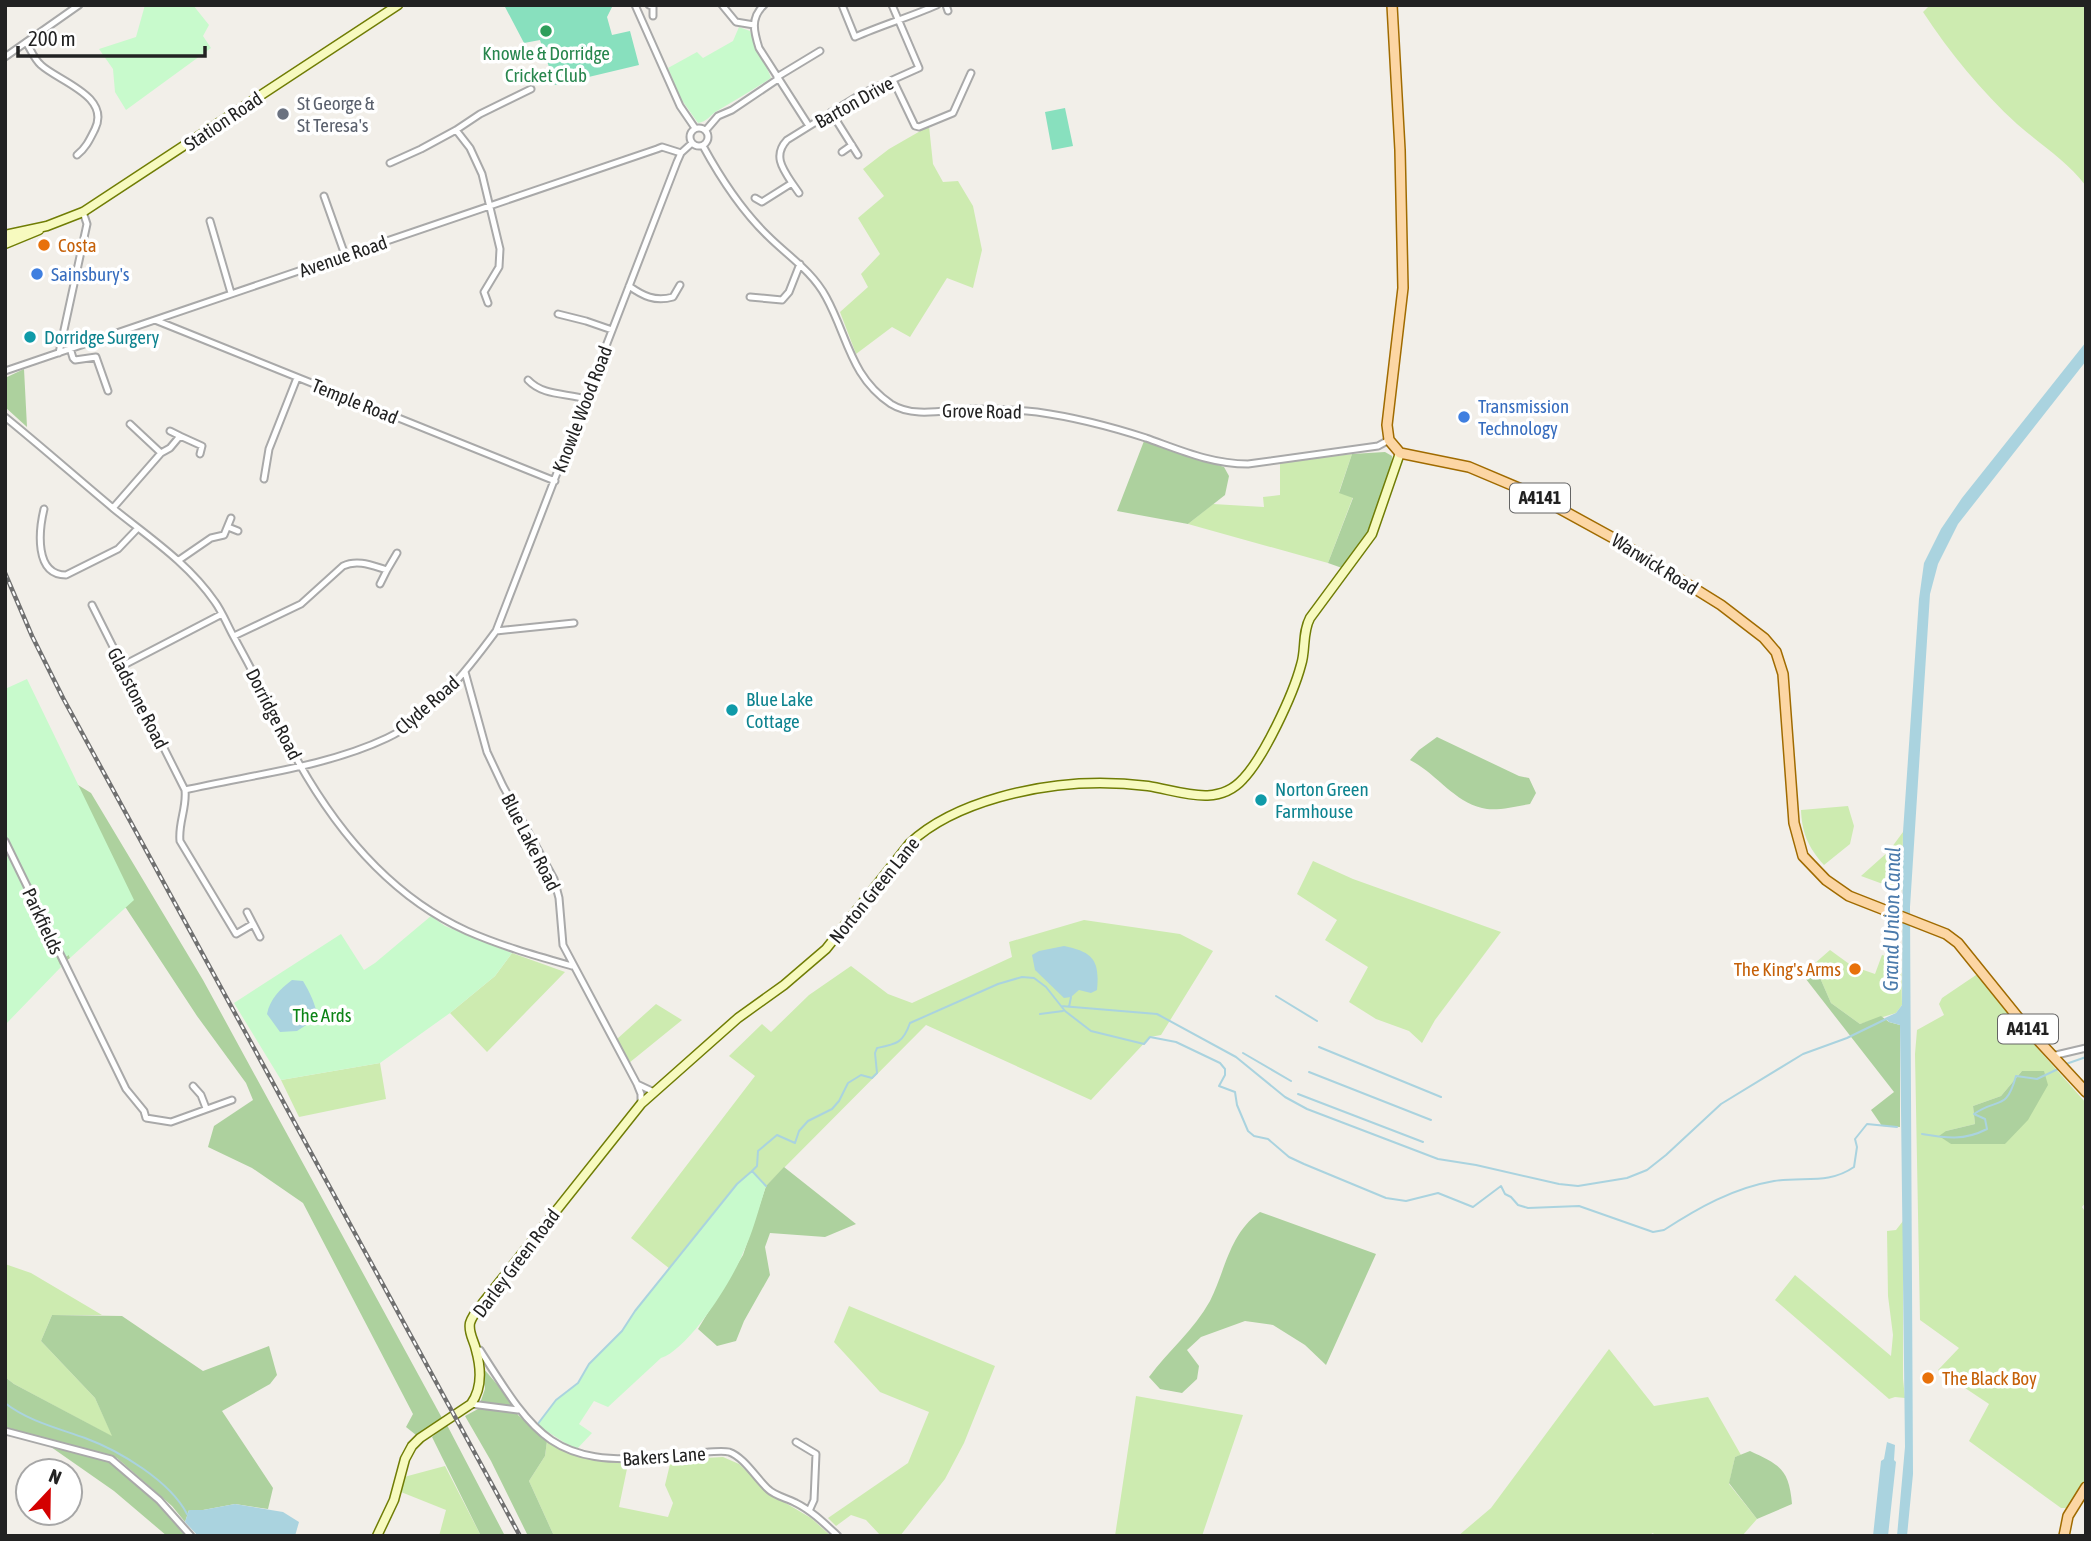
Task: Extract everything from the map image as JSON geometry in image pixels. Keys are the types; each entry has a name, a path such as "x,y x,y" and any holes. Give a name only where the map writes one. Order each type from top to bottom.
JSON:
{"main road":[{"path":"1392,5 1400,150 1403,288 1387,425 1389,440 1400,453"},
{"name":"Warwick Road","path":"1400,453 1469,467 1533,494 1615,539 1721,605 1764,638 1776,652 1783,674 1794,823 1803,856 1840,891 1865,904 1946,934 1958,943 2052,1056 2086,1092"},
{"path":"2064,1536 2068,1516 2086,1486"}],"street":[{"path":"5,57 79,5"},
{"name":"Station Road","path":"5,244 83,212 398,5"},
{"path":"635,5 680,106 695,128 706,130"},
{"path":"722,5 736,22 754,25"},
{"path":"764,5 758,11 754,25 759,48 808,126"},
{"path":"842,5 855,37 907,19 937,5"},
{"path":"892,5 898,20"},
{"path":"653,6 653,16"},
{"name":"Barton Drive","path":"799,194 781,165 779,153 787,140 861,94 919,68 898,20"},
{"path":"26,42 42,66 84,93 97,109 98,124 84,149 77,155"},
{"path":"706,130 718,116 732,110 820,51"},
{"path":"893,80 915,126 919,127 953,113 971,73"},
{"path":"390,163 531,89"},
{"path":"831,112 858,155"},
{"path":"695,128 690,136 692,143 704,146 708,139 706,130"},
{"path":"456,130 470,148 482,174 500,249 500,260 492,281 484,292"},
{"name":"Knowle Wood Road","path":"464,672 496,631 681,153 692,143"},
{"path":"842,152 852,145"},
{"name":"Grove Road","path":"704,146 719,176 752,218 817,282 827,298 858,370 878,394 901,410 1037,412 1133,435 1212,461 1233,464 1378,446 1389,440"},
{"name":"Avenue Road","path":"5,371 657,149 671,149 681,153"},
{"path":"755,198 763,205 792,183"},
{"path":"324,196 345,255"},
{"path":"328,207 336,205"},
{"path":"59,353 87,224 83,212"},
{"path":"210,221 231,293"},
{"name":"Station Road","path":"5,235 44,227"},
{"path":"212,232 221,229"},
{"path":"750,297 782,300 789,292 800,264"},
{"path":"629,286 643,296 663,299 673,297 680,285"},
{"path":"476,290 484,292"},
{"path":"484,292 488,303"},
{"path":"558,314 612,330"},
{"name":"Temple Road","path":"155,319 555,481"},
{"path":"70,348 75,360 96,357 108,391"},
{"path":"264,479 268,449 297,378"},
{"path":"528,380 548,393 566,393 586,399"},
{"name":"Dorridge Road","path":"5,416 179,560 201,584 222,614 324,806 354,845 382,874 417,901 466,930 509,947 572,966"},
{"path":"130,424 161,453"},
{"path":"144,435 149,428"},
{"path":"170,431 202,446"},
{"path":"113,508 161,453 170,448 180,436"},
{"path":"200,454 207,438"},
{"name":"Norton Green Lane","path":"641,1104 738,1018 784,985 826,949 910,843 932,824 952,813 1053,786 1119,783 1200,796 1224,792 1241,782 1270,738 1300,671 1305,631 1310,618 1372,534 1400,453"},
{"path":"44,509 40,535 44,562 49,570 59,575 66,575 118,549 138,528"},
{"path":"179,560 211,538 224,535 231,518"},
{"path":"228,527 238,531"},
{"path":"380,584 397,553"},
{"path":"234,636 301,604 351,562 387,570"},
{"name":"Gladstone Road","path":"92,605 186,790"},
{"path":"122,666 222,614"},
{"path":"496,631 573,623"},
{"path":"564,625 565,635"},
{"name":"Clyde Road","path":"186,790 330,758 387,738 407,726 439,699 464,672"},
{"name":"Blue Lake Road","path":"464,672 487,752 554,879 559,898 563,945 637,1084 641,1104"},
{"path":"186,790 179,830 180,841 236,934 253,924"},
{"name":"Parkfields","path":"5,841 63,964 128,1090 146,1118 171,1122 232,1100"},
{"path":"247,912 260,937"},
{"path":"2052,1056 2086,1048"},
{"path":"637,1084 654,1092"},
{"path":"193,1086 201,1095 206,1108"},
{"name":"Darley Green Road","path":"471,1404 479,1389 477,1350 470,1333 473,1315 641,1104"},
{"name":"Bakers Lane","path":"477,1350 480,1350 518,1409 539,1431 561,1448 575,1453 630,1460 726,1451 733,1454 770,1491 809,1511 838,1536"},
{"path":"377,1536 394,1500 405,1459 420,1438 471,1404 518,1409"},
{"path":"5,1431 111,1459 159,1500 191,1536"},
{"path":"796,1442 816,1454 814,1500 809,1511"}],"green space":[{"path":"145,5 193,5 209,25 203,36 211,48 126,110 115,92 113,69 99,49 136,37"},
{"path":"504,5 613,5 607,17 612,35 630,31 639,65 555,85 540,40 524,43"},
{"path":"1930,5 2086,5 2086,186 2062,160 2017,124 1979,85 1923,12"},
{"path":"739,27 750,31 771,78 698,123 681,99 668,68 697,52 703,58 733,41"},
{"path":"1065,108 1073,146 1052,150 1045,112"},
{"path":"929,126 933,164 943,182 958,181 973,206 982,250 973,288 947,278 910,337 892,327 856,354 840,312 868,287 861,274 880,254 858,218 884,196 863,169 889,149"},
{"path":"24,369 27,427 5,407 5,378"},
{"path":"1144,441 1224,467 1229,476 1225,495 1188,524 1117,511"},
{"path":"1385,452 1392,456 1391,470 1368,532 1342,568 1328,563 1353,498 1339,493 1352,454"},
{"path":"1352,454 1339,492 1353,497 1328,563 1188,524 1213,504 1264,507 1263,497 1280,495 1280,462"},
{"path":"27,679 134,900 70,958 69,955 64,958 31,884 25,887 61,967 5,1025 5,689"},
{"path":"1437,737 1519,776 1529,778 1536,793 1530,804 1487,809 1453,793 1410,760"},
{"path":"78,785 91,793 203,980 442,1418 416,1435 406,1427 413,1414 303,1203 252,1168 208,1147 214,1126 253,1100 246,1083 197,1016 126,908 117,902 69,955 70,958 59,966 5,855"},
{"path":"1848,806 1854,826 1850,844 1824,865 1807,839 1801,810"},
{"path":"1903,832 1902,891 1861,876 1889,851"},
{"path":"1313,861 1353,879 1501,932 1435,1020 1422,1043 1409,1031 1376,1019 1349,1002 1368,967 1325,940 1337,920 1297,894"},
{"name":"The Ards","path":"431,916 445,926 512,953 495,976 450,1013 380,1063 281,1080 234,1003 341,934 364,970"},
{"path":"1084,920 1180,934 1213,951 1161,1035 1150,1037 1091,1100 926,1025 766,1186 752,1171 737,1184 670,1269 631,1238 755,1076 729,1056 762,1024 771,1032 809,995 851,966 888,994 912,1003 1012,957 1009,942"},
{"path":"1830,950 1852,966 1875,974 1882,955 1901,960 1902,1005 1896,1013 1860,1024 1831,1003 1814,964"},
{"path":"512,953 565,972 487,1052 450,1013 495,976"},
{"path":"1814,964 1831,1003 1860,1024 1881,1016 1900,1025 1900,1127 1882,1126 1871,1110 1894,1092 1802,974"},
{"path":"1979,973 2021,1030 2086,1103 2086,1202 2082,1207 2086,1213 2086,1481 2066,1508 2061,1508 1969,1441 1989,1404 1938,1370 1959,1348 1920,1320 1915,1054 1917,1030 1944,1015 1939,1004 1942,998","holes":["2022,1071 2005,1144 1951,1144 1946,1131 1975,1124 1973,1106 2001,1096"]},
{"path":"656,1004 682,1020 629,1063 617,1039"},
{"path":"380,1063 386,1099 299,1117 281,1080"},
{"path":"2022,1071 2044,1071 2048,1085 2028,1120 2005,1144 1951,1144 1939,1136 1946,1131 1975,1124 1973,1106 2001,1096"},
{"path":"784,1167 856,1224 825,1237 770,1233 765,1247 770,1275 736,1341 717,1346 698,1329 743,1255 766,1186"},
{"path":"752,1171 766,1186 753,1228 729,1280 696,1328 684,1342 661,1358 608,1407 594,1401 579,1424 592,1433 576,1450 537,1425 556,1400 578,1383 589,1364 622,1331 737,1184"},
{"path":"1260,1212 1376,1254 1326,1365 1305,1345 1273,1325 1245,1321 1201,1337 1187,1350 1199,1366 1197,1379 1182,1393 1160,1389 1149,1377 1204,1312 1235,1241"},
{"path":"1903,1221 1905,1398 1889,1399 1775,1300 1795,1275 1891,1356 1893,1335 1888,1296 1887,1231 1896,1230"},
{"path":"5,1264 31,1273 102,1315 52,1315 41,1341 95,1398 113,1437 5,1377"},
{"path":"849,1306 995,1366 964,1443 945,1479 900,1536 881,1536 866,1520 851,1515 836,1526 828,1518 908,1463 929,1412 880,1392 834,1342"},
{"path":"52,1315 122,1316 203,1371 269,1346 277,1375 270,1384 222,1411 273,1488 268,1509 235,1504 189,1510 185,1522 172,1506 117,1458 5,1427 5,1377 112,1436 95,1398 41,1341"},
{"path":"1609,1349 1654,1406 1708,1397 1741,1455 1735,1457 1729,1484 1757,1519 1742,1536 1655,1536 1653,1533 1648,1536 1458,1536 1491,1508"},
{"path":"483,1368 508,1397 518,1415 547,1441 545,1456 529,1481 554,1536 528,1536 491,1461 465,1416 478,1409 485,1389"},
{"path":"1136,1396 1243,1415 1202,1536 1115,1536"},
{"path":"447,1425 505,1536 481,1536 432,1437"},
{"path":"547,1441 579,1456 628,1464 619,1507 668,1517 673,1503 665,1485 671,1460 723,1457 739,1464 772,1495 811,1518 831,1536 554,1536 529,1481 545,1456"},
{"path":"51,1447 109,1462 155,1501 186,1536 167,1536 114,1491 84,1470 84,1457 65,1457"},
{"path":"1750,1451 1769,1460 1781,1470 1791,1492 1792,1504 1757,1519 1729,1483 1735,1457"},
{"path":"445,1466 481,1536 439,1536 446,1510 401,1492 404,1477"}],"water":[{"path":"2086,342 2086,361 1958,524 1938,564 1930,594 1910,907 1913,1474 1907,1536 1897,1536 1905,1447 1900,1025 1885,1018 1896,1013 1902,1005 1903,832 1919,599 1924,563 1941,529 1962,498"},
{"path":"1064,946 1082,951 1096,964 1097,990 1091,993 1079,990 1071,997 1064,998 1035,970 1032,955"},
{"path":"292,980 303,981 314,1004 317,1018 297,1031 280,1032 267,1014 276,995"},
{"path":"1887,1442 1895,1445 1896,1462 1888,1536 1873,1536 1881,1461 1884,1459"},
{"path":"235,1504 283,1512 299,1522 295,1536 198,1536 185,1522 189,1510"}],"waterway":[{"path":"752,1171 757,1166 758,1151 777,1135 795,1143 799,1131 808,1121 832,1109 848,1083 861,1075 872,1078 877,1073 877,1048 898,1042 905,1035 910,1023 998,984 1022,977 1034,978 1046,987 1065,1011 1091,1031 1144,1044 1150,1037 1176,1042 1220,1063 1225,1069 1225,1075 1219,1086 1235,1092 1237,1105 1248,1131 1254,1136 1268,1139 1289,1157 1386,1198 1406,1201 1438,1193 1473,1207 1501,1186 1505,1194 1518,1205 1528,1208 1579,1206 1653,1232 1664,1230 1730,1194 1759,1184 1825,1178 1844,1173 1854,1167 1857,1147 1855,1139 1867,1124 1897,1127"},
{"path":"1276,996 1317,1021"},
{"path":"1069,1007 1071,997"},
{"path":"1061,1006 1157,1014 1236,1057 1285,1097 1307,1109 1438,1159 1578,1186 1627,1178 1647,1170 1721,1104 1803,1054 1847,1038 1886,1019"},
{"path":"1040,1014 1063,1011"},
{"path":"1319,1047 1441,1097"},
{"path":"1243,1053 1291,1081"},
{"path":"2066,1064 2086,1057"},
{"path":"1922,1134 1963,1137 1979,1133 1987,1129 1985,1119 1974,1114 2005,1099 2016,1076 2037,1079 2058,1069"},
{"path":"1309,1072 1431,1120"},
{"path":"1298,1094 1423,1142"},
{"path":"537,1425 556,1400 578,1383 589,1364 622,1331 737,1184 752,1171 766,1186"},
{"path":"5,1403 33,1419 99,1444 143,1468 169,1490 187,1514"}],"railway":[{"path":"5,573 63,698 520,1536"}],"place":[{"name":"Knowle & Dorridge Cricket Club","path":"546,31"},
{"name":"St George & St Teresa's","path":"283,114"},
{"name":"Costa","path":"44,245"},
{"name":"Sainsbury's","path":"37,274"},
{"name":"Dorridge Surgery","path":"30,337"},
{"name":"Transmission Technology","path":"1464,417"},
{"name":"Blue Lake Cottage","path":"732,710"},
{"name":"Norton Green Farmhouse","path":"1261,800"},
{"name":"The King's Arms","path":"1855,969"},
{"name":"The Black Boy","path":"1928,1378"}],"water label":[{"name":"Grand Union Canal","path":"1892,919"}]}
